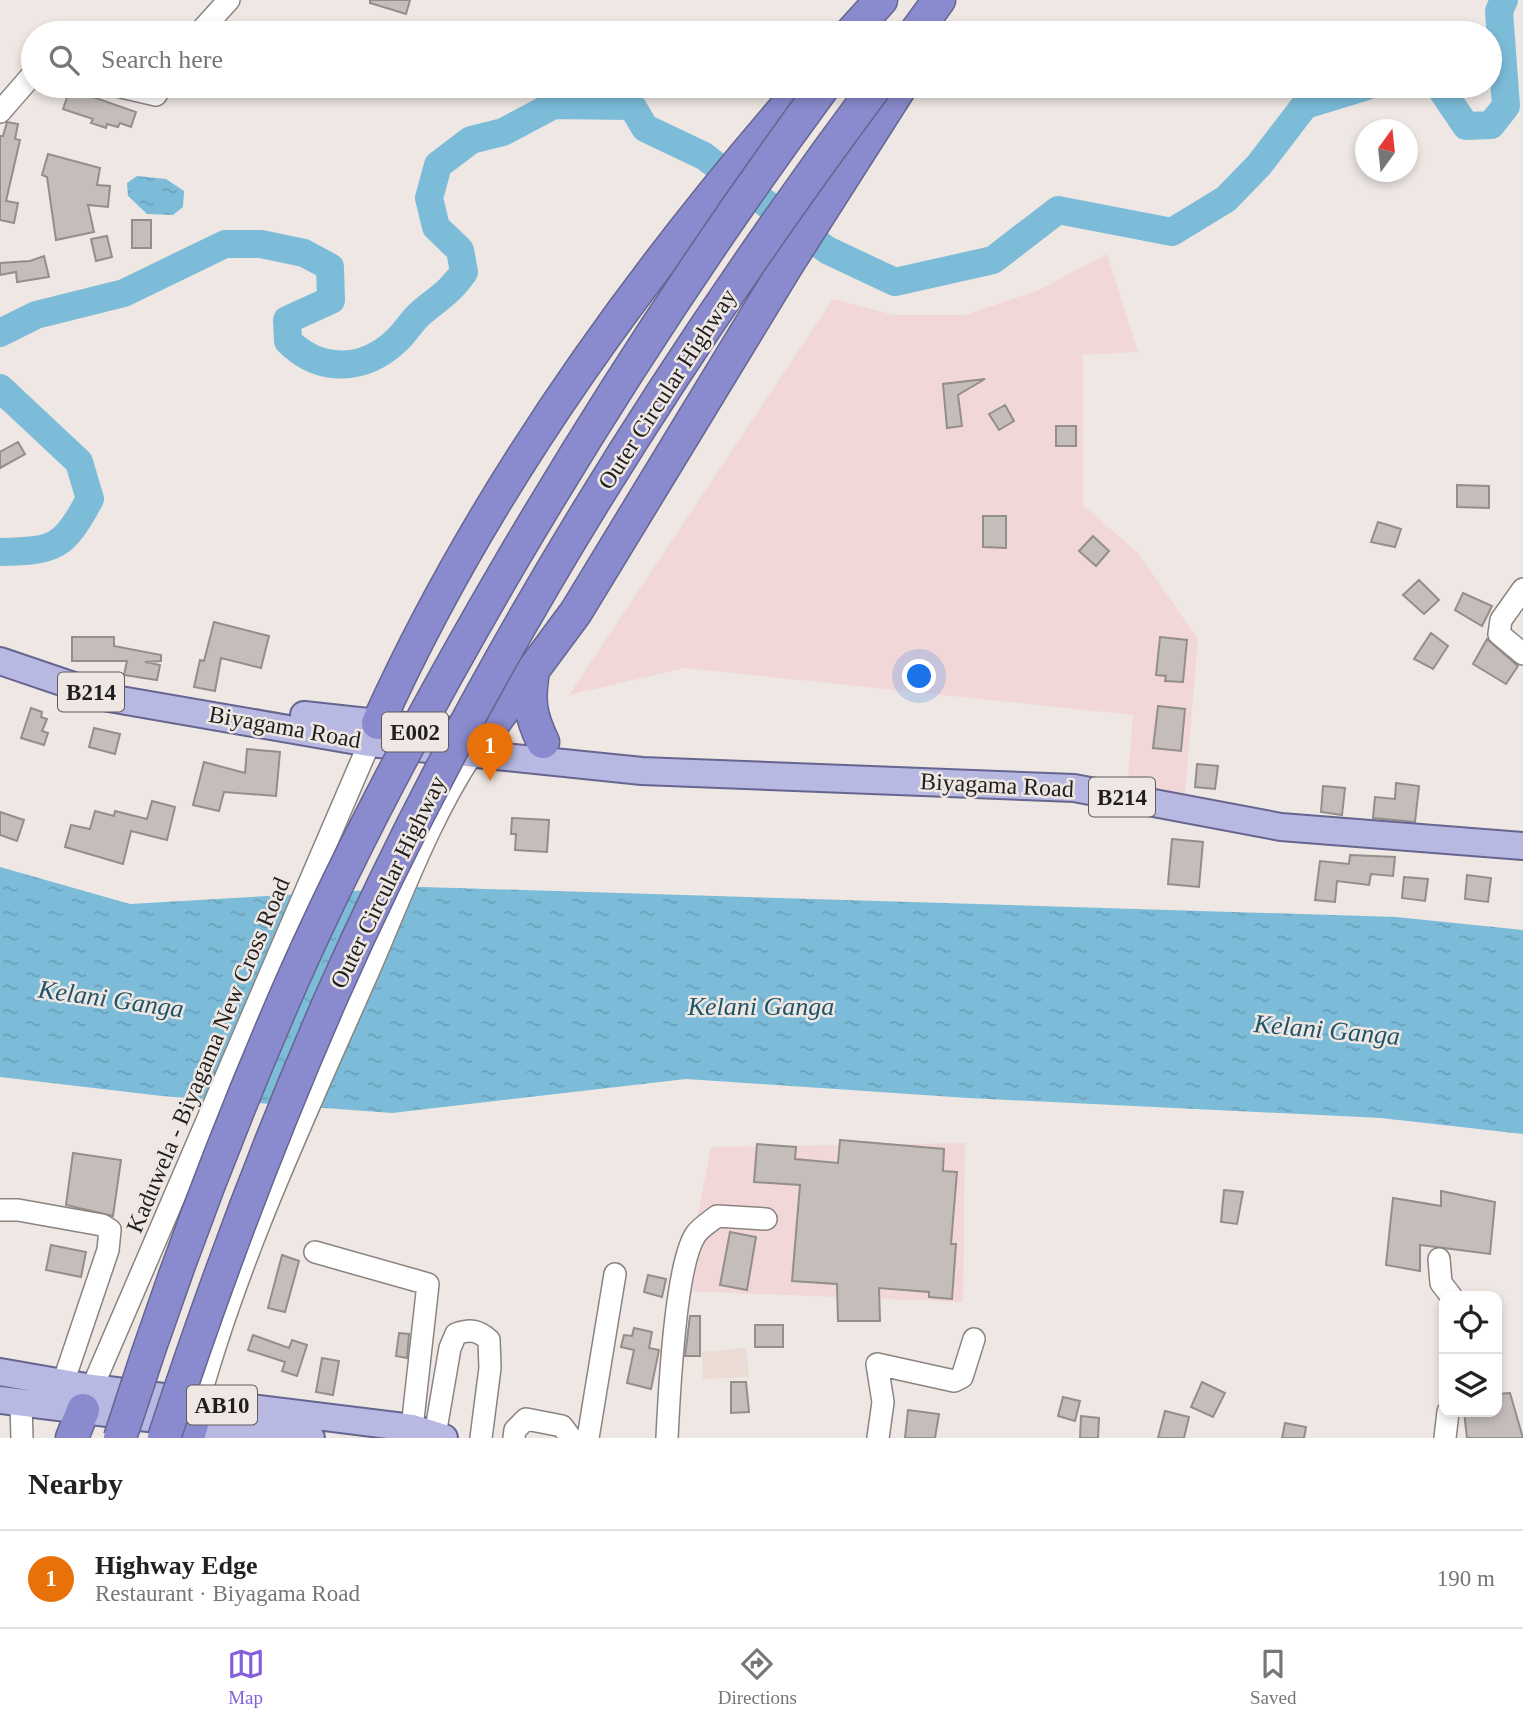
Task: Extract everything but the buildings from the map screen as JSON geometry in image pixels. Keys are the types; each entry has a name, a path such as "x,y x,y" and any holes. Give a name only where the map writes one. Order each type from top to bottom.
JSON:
{"highway":[{"path":"862,21 881,0"},
{"path":"874,21 891,0"},
{"path":"924,21 939,0"},
{"path":"940,21 953,0"},
{"path":"374,733 437,606 500,496 610,329 687,225 794,98"},
{"name":"Outer Circular Highway","path":"120,1438 194,1220 251,1079 292,982 400,761 468,635 611,396 674,297 815,98"},
{"name":"Outer Circular Highway","path":"164,1438 236,1230 321,1022 394,866 453,751 616,466 713,315 867,98"},
{"path":"479,744 533,671 614,552 787,265 893,98"},
{"path":"533,671 531,716 544,742"}],"main road":[{"name":"Biyagama Road","path":"0,661 109,698 186,709 288,713 374,733 479,744 642,771 1074,788 1281,827 1523,846"},
{"name":"Biyagama Road","path":"479,744 544,742 642,754 719,772"},
{"name":"AB10","path":"0,1372 63,1383 82,1412"},
{"name":"AB10","path":"11,1402 82,1412 193,1421 430,1434"},
{"name":"AB10","path":"193,1421 278,1436 311,1438"}],"street":[{"path":"210,21 229,0"},
{"path":"0,112 21,88"},
{"path":"1523,589 1501,620 1499,634 1523,654"},
{"name":"Kaduwela - Biyagama New Cross Road","path":"82,1412 374,733"},
{"path":"193,1421 276,1182 414,868 459,773 479,744"},
{"path":"0,1210 42,1214 102,1225 110,1230 108,1250 63,1383"},
{"path":"667,1438 671,1375 685,1259 696,1234 717,1216 766,1219"},
{"path":"314,1252 428,1284 430,1434"},
{"path":"1439,1259 1441,1283 1447,1291"},
{"path":"588,1438 615,1274"},
{"path":"430,1434 450,1348 456,1334 469,1329 481,1333 489,1340 490,1368 481,1438"},
{"path":"878,1438 883,1402 877,1364 954,1381 962,1377 974,1339"},
{"path":"11,1402 22,1438"},
{"path":"1445,1438 1447,1417"},
{"path":"514,1438 515,1430 526,1419 562,1426 571,1438"}],"shaded area":[{"path":"1107,254 1138,352 1083,355 1083,505 1138,553 1198,639 1185,794 1127,789 1133,715 685,668 569,695 833,299 894,315 965,315 1039,290"},
{"path":"965,1143 963,1302 683,1291 711,1147"},
{"path":"746,1348 749,1377 703,1379 702,1352"}],"water":[{"path":"137,176 166,179 184,191 183,207 173,215 147,214 128,196 127,183"},
{"name":"Kelani Ganga","path":"0,867 130,904 423,887 1396,917 1523,930 1523,1134 1381,1118 968,1098 686,1079 392,1113 162,1096 0,1077"}],"waterway":[{"path":"1500,21 1499,11 1504,0"},
{"path":"1447,98 1466,126 1491,125 1506,106 1502,52"},
{"path":"0,333 36,315 124,293 225,244 261,244 304,253 330,267 331,300 287,320 288,341 314,359 328,363 356,363 371,358 397,340 418,315 449,290 464,272 460,250 436,227 429,198 438,165 471,140 503,132 554,105 632,106 645,128 704,156 827,250 895,282 993,260 1058,210 1172,232 1226,199 1259,165 1305,105 1328,98"},
{"path":"0,388 79,462 90,499 72,528 56,544 34,550 0,552"}],"place":[{"name":"Highway Edge","path":"490,781"}]}
